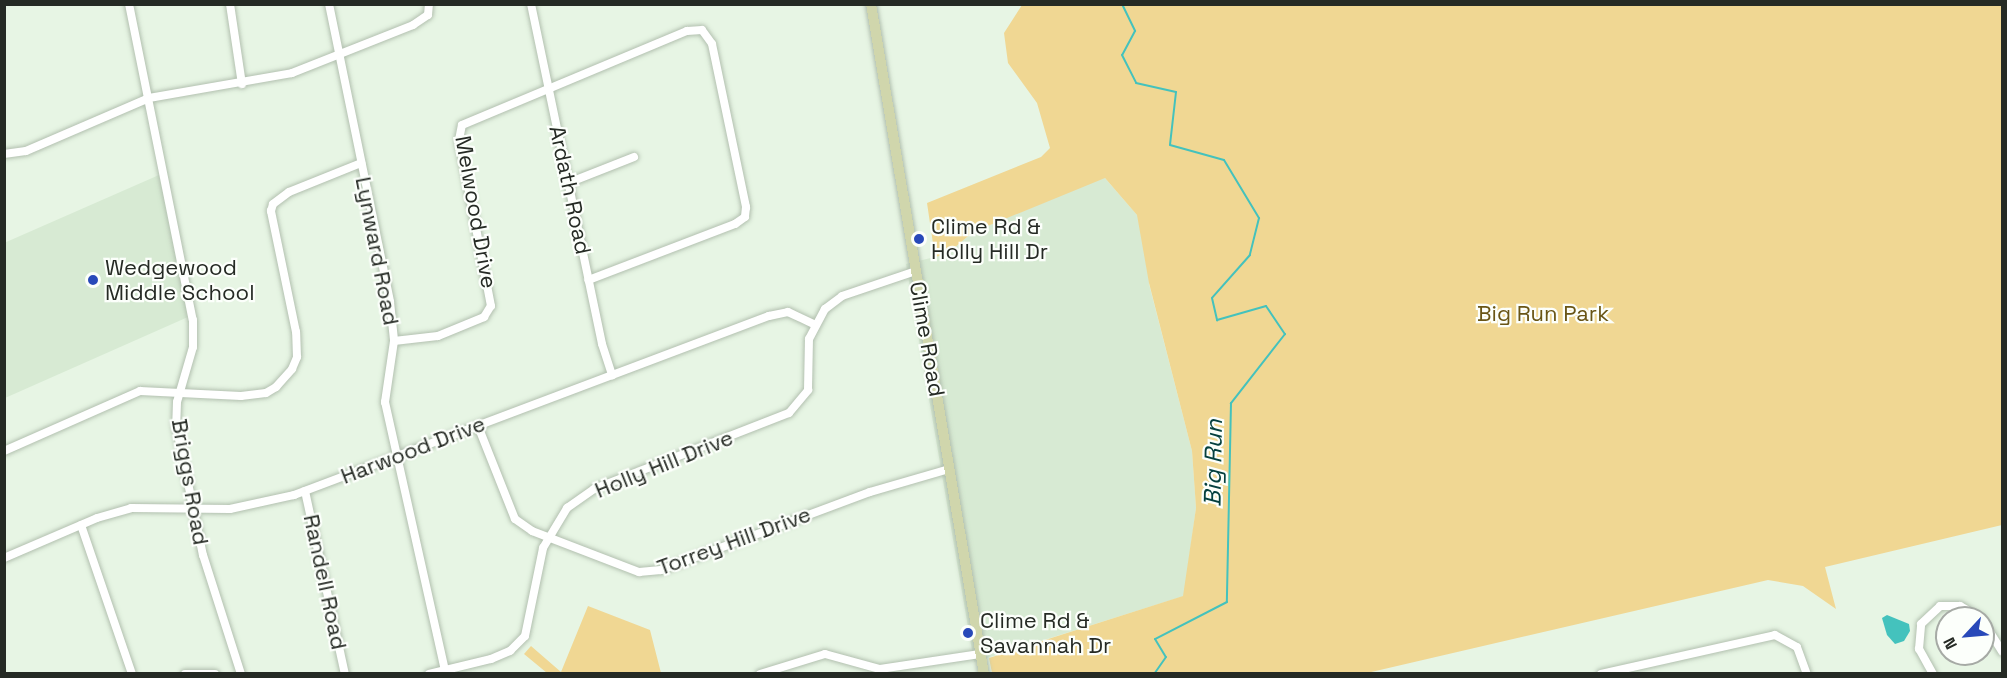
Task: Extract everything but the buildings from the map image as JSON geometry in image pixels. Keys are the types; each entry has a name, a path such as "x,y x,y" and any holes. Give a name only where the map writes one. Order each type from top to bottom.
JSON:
{"main road":[{"name":"Clime Road","path":"871,4 984,674"}],"street":[{"name":"Briggs Road","path":"129,4 193,320 193,347 179,392 176,425 206,565 241,674"},
{"path":"230,4 242,84"},
{"name":"Lynward Road","path":"329,4 390,302 394,340 384,391 445,672"},
{"path":"4,154 26,151 148,98 242,84 292,73 339,56 424,19 429,4"},
{"name":"Ardath Road","path":"531,4 588,280 612,375"},
{"name":"Melwood Drive","path":"394,340 424,339 487,314 491,294 459,132 468,120 687,31 702,30 712,44 746,207 745,217 735,224 588,280"},
{"path":"568,183 634,157"},
{"path":"4,451 140,391 253,396 266,393 286,379 297,357 296,332 271,212 273,204 289,192 361,164"},
{"path":"814,324 842,296 916,271"},
{"name":"Harwood Drive","path":"4,558 81,525 131,508 193,508 261,504 305,491 769,316 788,312 814,324"},
{"name":"Holly Hill Drive","path":"429,674 445,672 510,651 525,636 548,537 567,508 594,489 780,418 797,407 808,390 809,339 814,324"},
{"name":"Torrey Hill Drive","path":"478,426 515,519 548,537 639,572 661,570 851,499 949,469"},
{"name":"Randell Road","path":"305,491 345,674"},
{"path":"81,525 132,674"},
{"path":"1933,674 1919,649 1919,637 1921,624 1935,611"},
{"path":"1607,673 1765,635 1785,638 1797,647 1807,674"},
{"path":"760,674 825,654 880,669 980,654"},
{"path":"185,674 215,674"}],"shaded area":[{"name":"Wedgewood Middle School","path":"159,175 188,317 5,398 4,243"},
{"path":"1104,177 1171,254 1149,284 1192,451 1196,508 1184,596 974,662 906,264 947,254 973,232"}],"green space":[{"name":"Big Run Park","path":"1022,5 2002,5 2002,525 1825,567 1836,609 1803,586 1768,580 1367,673 992,673 989,658 1183,596 1196,508 1192,451 1149,283 1137,215 1105,178 973,232 947,254 935,257 927,203 1041,157 1050,148 1037,103 1008,63 1004,33"},
{"path":"588,606 650,630 661,673 547,673 524,654 531,646 561,672"}],"water":[{"path":"1887,615 1909,624 1910,631 1904,641 1895,644 1887,635 1882,618"}],"waterway":[{"name":"Big Run","path":"1122,4 1135,31 1122,55 1136,83 1176,92 1170,145 1224,160 1259,218 1250,255 1212,298 1217,320 1266,306 1285,334 1231,403 1227,602 1155,639 1166,657 1154,674"}],"place":[{"name":"Clime Rd & Holly Hill Dr","path":"919,239"},
{"name":"Wedgewood Middle School","path":"93,280"},
{"name":"Clime Rd & Savannah Dr","path":"968,633"}]}
